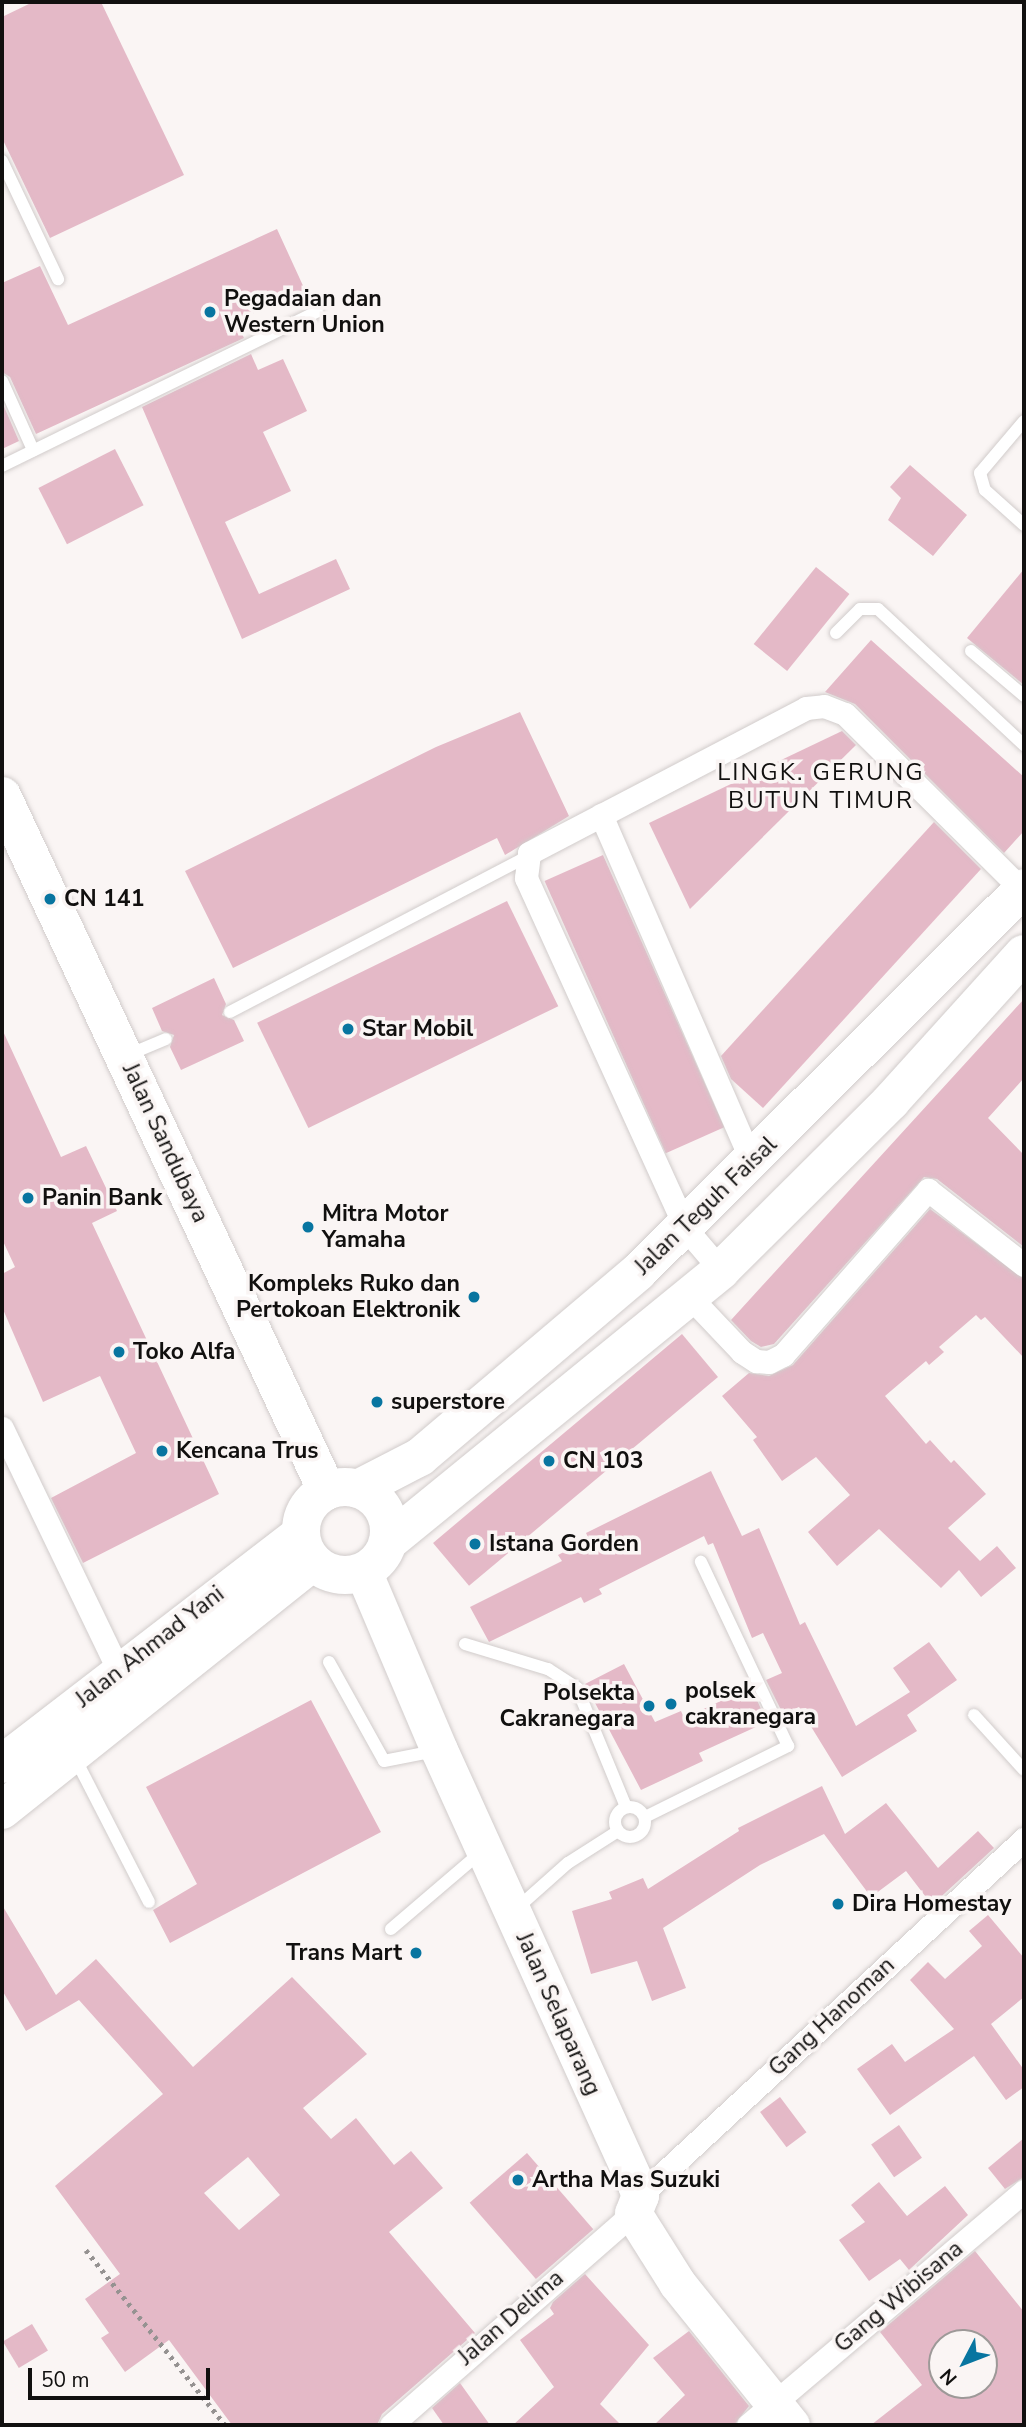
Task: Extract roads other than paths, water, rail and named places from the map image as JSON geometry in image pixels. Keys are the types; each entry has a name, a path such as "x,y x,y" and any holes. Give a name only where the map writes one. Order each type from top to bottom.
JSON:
{"highway":[{"name":"Jalan Sandubaya","path":"2,796 124,1056 343,1490"},
{"name":"Jalan Teguh Faisal","path":"343,1490 420,1457 685,1229 1023,889"},
{"path":"387,1542 388,1524 381,1506 343,1490 305,1513 307,1548 337,1575 363,1572 374,1564 387,1542 721,1270 891,1101 1024,954"},
{"path":"855,1060 891,1101"},
{"path":"2,1810 72,1753 307,1548"},
{"name":"Jalan Ahmad Yani","path":"2,1764 119,1671 307,1548"}],"main road":[{"name":"Jalan Selaparang","path":"363,1572 636,2204 677,2283 771,2418"}],"street":[{"path":"721,1270 685,1229 526,878 527,857 539,845 806,708 830,707 845,713 1023,889"},
{"path":"600,815 752,1162"},
{"path":"689,1296 742,1352 756,1361 769,1362 783,1354 920,1197 932,1192 1024,1265"},
{"path":"2,1428 119,1671"},
{"name":"Gang Hanoman","path":"636,2204 1024,1839"},
{"name":"Gang Wibisana","path":"771,2418 1024,2191"},
{"name":"Jalan Delima","path":"391,2425 636,2204"}],"lane":[{"path":"2,161 58,279"},
{"path":"2,466 317,312"},
{"path":"2,382 33,450"},
{"path":"1024,421 979,473 985,490 1024,525"},
{"path":"836,633 860,610 877,609 1024,745"},
{"path":"971,651 1024,696"},
{"path":"230,1012 527,857"},
{"path":"124,1056 166,1039"},
{"path":"512,1913 550,1877 618,1831 638,1836 645,1817 788,1746 701,1562"},
{"path":"465,1644 548,1669 577,1688 626,1807"},
{"path":"329,1662 384,1761 393,1763 439,1750"},
{"path":"974,1715 1024,1770"},
{"path":"72,1753 149,1902"},
{"path":"618,1831 616,1817 626,1807 638,1808 645,1817"},
{"path":"391,1929 484,1850"}],"place":[{"name":"Pegadaian dan Western Union","path":"210,312"},
{"name":"CN 141","path":"50,899"},
{"name":"Star Mobil","path":"348,1029"},
{"name":"Panin Bank","path":"28,1198"},
{"name":"Mitra Motor Yamaha","path":"308,1227"},
{"name":"Kompleks Ruko dan Pertokoan Elektronik","path":"474,1297"},
{"name":"Toko Alfa","path":"119,1352"},
{"name":"superstore","path":"377,1402"},
{"name":"Kencana Trus","path":"162,1451"},
{"name":"CN 103","path":"549,1461"},
{"name":"Istana Gorden","path":"475,1544"},
{"name":"polsek cakranegara","path":"671,1704"},
{"name":"Polsekta Cakranegara","path":"649,1706"},
{"name":"Dira Homestay","path":"838,1904"},
{"name":"Trans Mart","path":"416,1953"},
{"name":"Artha Mas Suzuki","path":"518,2180"}],"district":[{"name":"LINGK. GERUNG BUTUN TIMUR","path":"821,787"}]}
